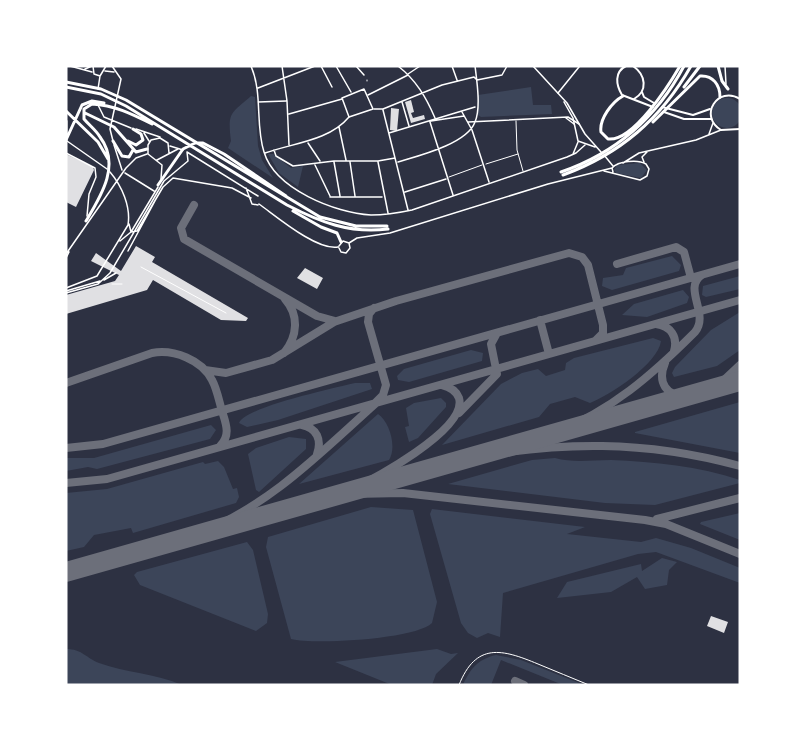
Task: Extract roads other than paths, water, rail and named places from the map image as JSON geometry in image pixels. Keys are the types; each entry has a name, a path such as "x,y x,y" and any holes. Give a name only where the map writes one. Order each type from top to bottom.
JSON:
{"highway":[{"path":"623,96 614,103 601,122 601,132 608,139 618,138 649,111 682,66"},
{"path":"682,66 671,90 637,129 606,152 562,174 610,154 646,126 695,78 705,75 717,83 720,97"},
{"path":"646,126 670,100 691,66"},
{"path":"678,96 700,66"},
{"path":"718,66 728,89"},
{"path":"66,82 101,89 126,100 312,213 340,223 387,227 339,227 287,206"},
{"path":"66,87 110,98 321,227 337,233 342,242"},
{"path":"66,140 82,105 96,101 159,127"},
{"path":"86,221 106,185 109,162 102,139 82,114 86,106 92,104 112,107"},
{"path":"66,111 102,148 109,162"},
{"path":"85,113 114,127 133,150 140,152 147,149"},
{"path":"66,121 66,133"},
{"path":"125,139 135,145 142,142 142,136 133,129"},
{"path":"113,141 122,156 129,157 133,150"},
{"path":"158,185 175,159 190,145 203,143 262,178 289,200"}],"main road":[{"path":"626,66 621,67 617,81 623,96 652,105 684,119 711,119"},
{"path":"633,66 642,77 644,97 652,105"},
{"path":"634,99 642,92"},
{"path":"669,112 693,115 710,109 720,97 732,95 740,99"},
{"path":"710,109 713,123 721,130 739,128"}],"street":[{"path":"70,66 100,76"},
{"path":"83,69 93,66 98,83"},
{"path":"106,66 98,83 98,107 104,117 160,138 169,145 187,152 258,196 259,204"},
{"path":"112,66 121,79 110,129 122,170"},
{"path":"251,66 258,88 264,153 270,167 285,183 350,212 389,214 408,211 573,155 586,144 589,138"},
{"path":"282,66 287,101 289,145"},
{"path":"258,88 315,66"},
{"path":"321,66 332,88"},
{"path":"336,66 352,93"},
{"path":"356,66 365,76"},
{"path":"398,66 408,74 422,93 435,120"},
{"path":"368,95 420,66"},
{"path":"452,66 457,81"},
{"path":"398,162 438,149 472,129 475,123 476,107 475,66"},
{"path":"264,153 308,142 339,127 349,117 373,109 383,109 457,81 502,75 507,66"},
{"path":"533,66 562,98 585,134 609,160 616,164"},
{"path":"725,66 728,89 732,95"},
{"path":"558,93 579,67"},
{"path":"104,71 110,69 115,72"},
{"path":"288,114 342,99 363,89 373,109"},
{"path":"562,98 573,118 579,141 573,155"},
{"path":"342,99 349,117"},
{"path":"258,102 287,101"},
{"path":"402,102 409,127"},
{"path":"389,133 476,107"},
{"path":"383,109 398,162 408,211"},
{"path":"462,112 472,129 490,183"},
{"path":"567,117 570,112"},
{"path":"430,121 435,123 464,116"},
{"path":"468,122 567,117 573,118 579,124"},
{"path":"567,117 576,128"},
{"path":"516,119 518,154 524,172"},
{"path":"430,121 453,196"},
{"path":"709,134 713,123"},
{"path":"339,127 346,161"},
{"path":"623,163 635,155 696,140 721,130"},
{"path":"118,242 131,232 158,185 163,171 157,160 148,154 148,136 141,131"},
{"path":"578,137 585,134"},
{"path":"149,142 160,138"},
{"path":"66,140 93,157 114,177 124,195 131,232 129,243"},
{"path":"579,141 599,149"},
{"path":"308,142 320,162"},
{"path":"169,145 169,153"},
{"path":"157,160 178,148"},
{"path":"274,150 276,156 293,166 320,162 378,161 395,158"},
{"path":"102,280 115,267 164,181 188,161 187,152"},
{"path":"603,170 643,180 649,171 642,156 648,152"},
{"path":"66,153 95,168 84,226"},
{"path":"66,258 84,226 120,176 136,158 148,154"},
{"path":"405,192 518,154"},
{"path":"609,160 613,172"},
{"path":"334,161 341,197"},
{"path":"349,161 355,196"},
{"path":"378,161 383,197 389,214"},
{"path":"338,247 342,242 349,243 357,238 379,236 424,224 548,184 603,170 616,164 644,162"},
{"path":"315,163 330,197 328,204"},
{"path":"125,173 133,180 153,190 157,197 128,251"},
{"path":"131,232 135,231 163,187 173,178 232,188 251,198 258,196"},
{"path":"245,187 253,205 259,204"},
{"path":"330,197 355,196 375,199 383,197"},
{"path":"259,204 275,218 328,247 338,247"},
{"path":"66,291 97,276 128,225 129,217"},
{"path":"338,247 341,252 346,252 350,248 349,243"},
{"path":"66,255 69,252"},
{"path":"66,291 102,280 116,273"},
{"path":"459,685 469,666 480,656 497,650 511,653 589,685"}]}
